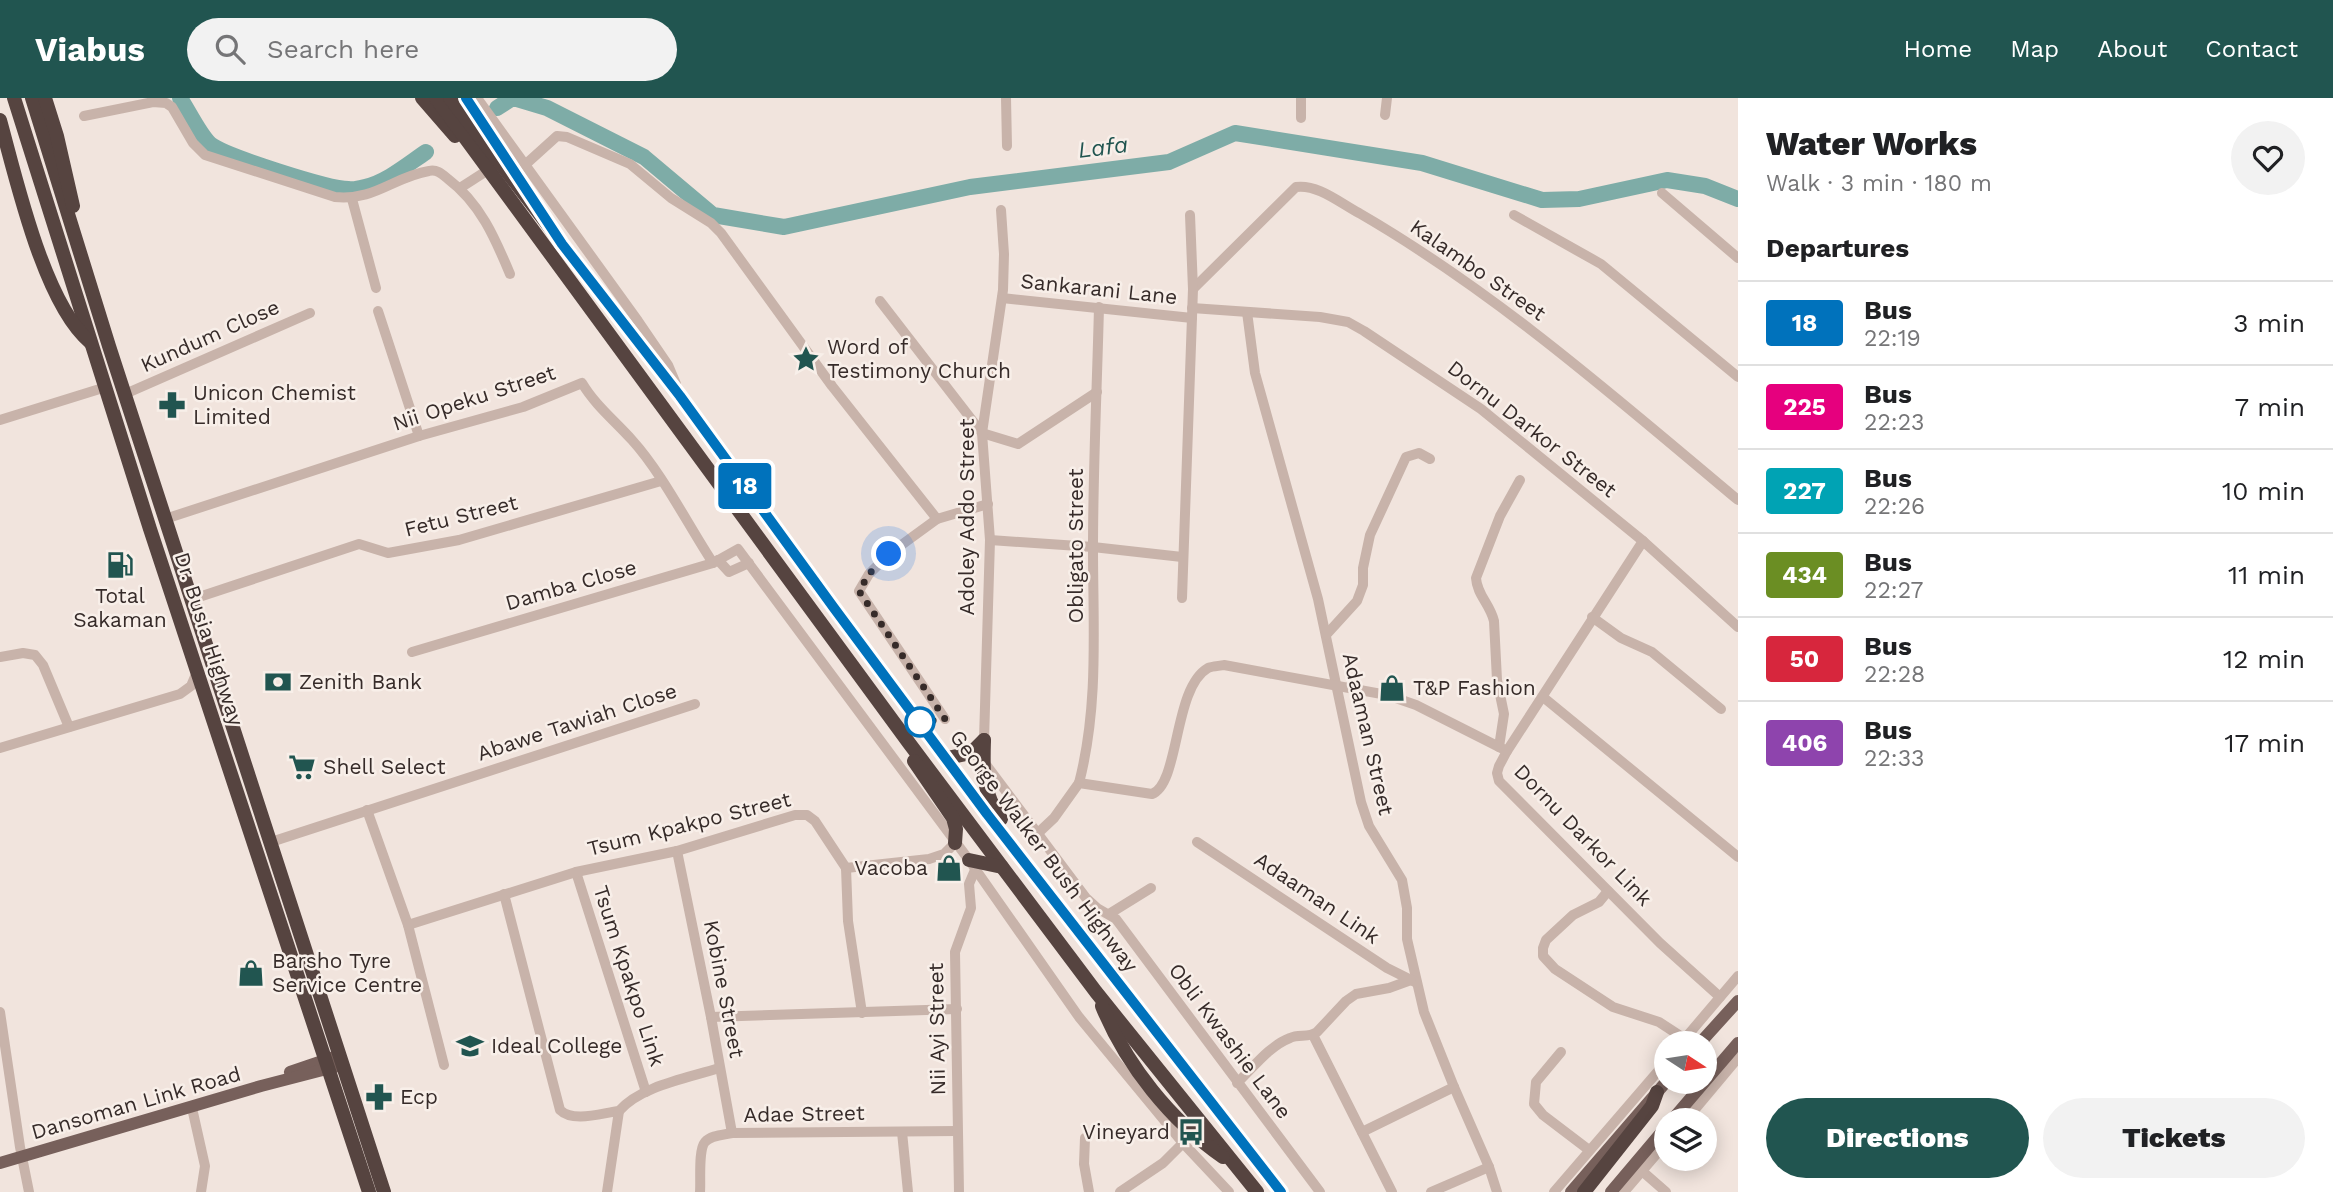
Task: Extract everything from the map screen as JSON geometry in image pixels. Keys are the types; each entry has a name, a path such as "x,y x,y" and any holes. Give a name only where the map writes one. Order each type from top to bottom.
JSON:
{"highway":[{"name":"Dr. Busia Highway","path":"14,98 197,671 334,1062 384,1192"},
{"name":"Dr. Busia Highway","path":"32,98 165,519 271,842 369,1192"},
{"path":"45,98 73,200 77,242"},
{"path":"422,98 451,133 480,158"},
{"name":"George Walker Bush Highway","path":"436,98 1002,867 1096,992 1257,1192"},
{"name":"George Walker Bush Highway","path":"450,98 680,396 987,814 1282,1192"},
{"path":"466,98 562,244"},
{"path":"0,120 16,181 44,267 74,326 91,343"},
{"path":"947,758 971,753 985,740"},
{"path":"985,740 983,776 987,794 994,808 1061,899 1073,925"},
{"path":"909,743 917,768 953,818 956,843"},
{"path":"972,865 1002,867"},
{"path":"1584,1192 1652,1106 1658,1094"}],"main road":[{"path":"1711,1031 1738,1001"},
{"path":"1682,1108 1738,1043"},
{"name":"Dansoman Link Road","path":"0,1163 192,1108 334,1062"},
{"path":"1571,1192 1656,1094"},
{"path":"1611,1192 1654,1141"}],"street":[{"name":"George Walker Bush Highway","path":"477,98 660,353 668,365 680,396"},
{"path":"1006,98 1007,146"},
{"path":"1301,98 1301,118"},
{"path":"1385,115 1387,98"},
{"path":"84,116 153,102 166,103 172,107 193,143 205,155 335,197 352,199 432,170 439,172 460,188 486,221 510,274"},
{"path":"526,164 557,136 567,137 630,163 671,198 710,223 721,233 832,386 937,520"},
{"path":"460,188 488,170"},
{"name":"Kalambo Street","path":"1193,289 1296,187 1314,188 1406,241 1519,319 1738,500"},
{"path":"1662,193 1738,258"},
{"path":"352,199 376,288"},
{"name":"Adoley Addo Street","path":"985,740 990,540 982,432 1002,298 1004,254 1001,211"},
{"path":"1182,598 1193,289 1189,215"},
{"path":"1514,215 1601,264 1738,377"},
{"name":"Sankarani Lane","path":"1002,298 1192,313"},
{"path":"880,301 982,432 1018,444 1097,392"},
{"name":"Obligato Street","path":"1079,783 1088,751 1095,650 1093,547 1099,307"},
{"path":"378,312 419,436"},
{"name":"Dornu Darkor Street","path":"1192,313 1247,312 1335,319 1348,322 1364,331 1481,409 1643,541 1738,628"},
{"name":"Adaaman Street","path":"1247,312 1255,373 1326,635 1350,757 1368,826 1402,880 1414,982 1497,1192"},
{"name":"Kundum Close","path":"125,394 310,313"},
{"name":"Nii Opeku Street","path":"165,519 419,436 523,407 582,383 595,403 623,429 715,562"},
{"path":"0,420 106,387"},
{"path":"1326,635 1357,601 1363,585 1363,568 1370,535 1406,457 1419,453 1430,459"},
{"path":"1037,834 1054,818 1079,783 1152,794 1159,792 1167,779 1179,725 1194,684 1208,668 1224,665 1387,695 1416,705 1503,749 1504,713 1497,680 1494,621 1492,612 1477,588 1476,578 1500,516 1520,480"},
{"name":"Fetu Street","path":"193,599 359,544 388,553 459,540 660,481"},
{"path":"945,719 859,591 869,574 889,554 937,520 988,504"},
{"path":"990,540 1093,547 1182,557"},
{"name":"Dornu Darkor Link","path":"1643,541 1543,697 1503,749 1497,773 1499,781 1608,891 1720,997"},
{"name":"Damba Close","path":"412,652 715,562 738,549 749,563"},
{"path":"715,562 729,572 749,563 972,865 1079,1017 1183,1143 1229,1192"},
{"path":"1592,617 1621,638 1652,652 1721,709"},
{"path":"0,657 23,653 35,655 43,665 69,727"},
{"path":"0,748 180,694 191,685 197,671"},
{"path":"1543,697 1738,858"},
{"name":"Abawe Tawiah Close","path":"271,842 695,704"},
{"path":"984,762 1086,898 1097,908 1109,914 1151,888"},
{"path":"367,810 408,925 444,1065"},
{"name":"Tsum Kpakpo Street","path":"408,925 576,872 677,851 795,815 807,815 815,821 846,868"},
{"name":"Adaaman Link","path":"1197,842 1387,968 1414,982"},
{"path":"862,1013 848,921 846,868 929,859 944,854 956,843"},
{"name":"Kobine Street","path":"677,851 732,1133"},
{"name":"Nii Ayi Street","path":"959,1192 956,952 971,908 972,865"},
{"name":"Tsum Kpakpo Link","path":"576,872 646,1092"},
{"path":"1608,891 1599,902 1573,915 1546,940 1543,956 1555,969 1613,1007 1659,1023 1670,1031"},
{"path":"504,894 560,1110 568,1117 619,1111"},
{"name":"Obli Kwashie Lane","path":"1109,914 1116,919 1320,1192"},
{"path":"1692,1031 1738,976"},
{"path":"1237,1083 1272,1049 1288,1038 1313,1035 1356,994 1414,982"},
{"path":"711,1017 957,1009"},
{"path":"0,1012 29,1192"},
{"path":"1313,1035 1392,1192"},
{"path":"1561,1052 1536,1082 1535,1104 1543,1115 1589,1150"},
{"path":"1696,1108 1738,1058"},
{"path":"607,1192 619,1111 626,1102 646,1092 719,1068"},
{"path":"1554,1192 1654,1076"},
{"path":"1362,1132 1454,1087"},
{"path":"192,1108 205,1166 201,1192"},
{"name":"Adae Street","path":"701,1192 701,1150 704,1142 712,1137 732,1133 957,1131"},
{"path":"902,1132 908,1192"},
{"path":"1085,1138 1084,1164 1089,1192"},
{"path":"1120,1192 1163,1163 1183,1143"},
{"path":"1624,1192 1654,1157"},
{"path":"1431,1192 1489,1167"},
{"path":"1642,1171 1666,1192"}],"waterway":[{"path":"180,98 210,144 278,171 338,188 355,189 373,185 426,152"},
{"name":"Lafa","path":"497,108 511,99 547,108 644,157 713,215 784,227 970,187 1169,162 1235,133 1422,163 1542,200 1579,199 1667,180 1705,186 1738,199"}],"bus line":[{"name":"18","path":"466,98 562,244 680,396 987,814 1281,1192"}],"place":[{"name":"Word of Testimony Church","path":"806,359"},
{"name":"Unicon Chemist Limited","path":"172,405"},
{"name":"Total Sakaman","path":"120,565"},
{"name":"Zenith Bank","path":"278,682"},
{"name":"T&P Fashion","path":"1392,688"},
{"name":"Shell Select","path":"302,767"},
{"name":"Vacoba","path":"949,868"},
{"name":"Barsho Tyre Service Centre","path":"251,973"},
{"name":"Ideal College","path":"470,1046"},
{"name":"Ecp","path":"379,1097"},
{"name":"Vineyard","path":"1191,1132"}],"route":[{"path":"889,554 869,574 859,591 945,719 920,722"}]}
